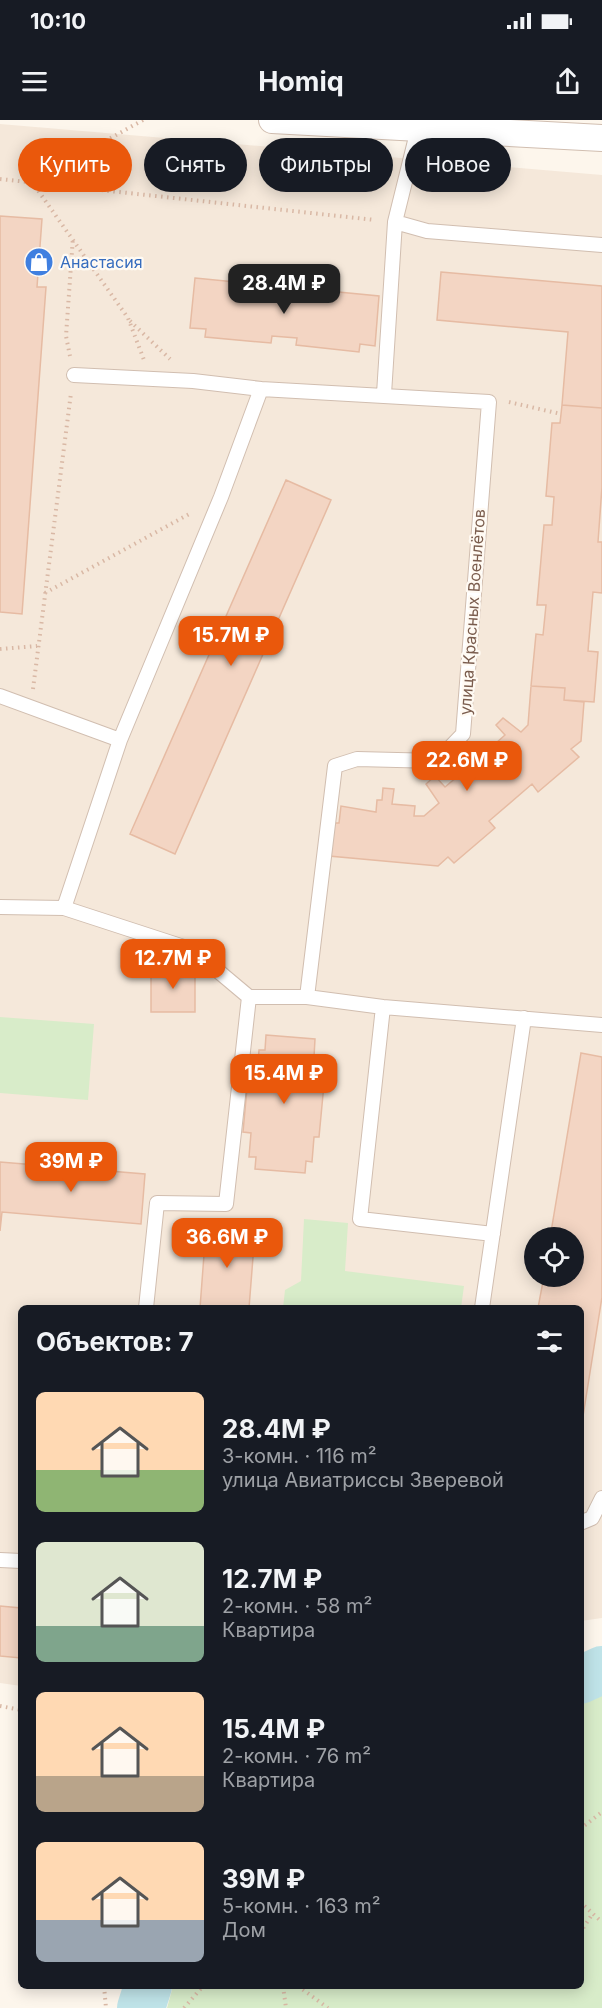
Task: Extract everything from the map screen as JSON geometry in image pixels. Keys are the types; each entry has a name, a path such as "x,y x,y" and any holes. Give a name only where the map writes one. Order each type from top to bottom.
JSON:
{"street":[{"path":"272,120 602,138"}],"lane":[{"path":"384,394 395,222 418,129"},
{"path":"395,222 428,231 602,245"},
{"path":"74,375 193,381 261,389 384,394 489,402"},
{"path":"64,908 120,740 221,497 261,389"},
{"name":"улица Красных Военлётов","path":"307,998 335,766 357,759 437,761 463,734 489,402"},
{"path":"0,696 120,740"},
{"path":"0,907 64,908 193,950 249,997 307,998 383,1007 602,1025"},
{"path":"147,1305 157,1203 226,1204 249,997"},
{"path":"383,1007 360,1219 493,1234"},
{"path":"482,1305 524,1018"},
{"path":"584,1521 592,1518 602,1498"},
{"path":"0,1560 18,1561"}],"path":[{"path":"111,138 143,120"},
{"path":"0,179 18,181"},
{"path":"40,192 74,237 128,318 193,381"},
{"path":"123,192 395,222"},
{"path":"31,709 37,646 74,375 66,336 74,237"},
{"path":"128,318 152,379"},
{"path":"489,402 511,402 561,414"},
{"path":"44,593 221,497"},
{"path":"0,649 37,646"},
{"path":"0,1706 18,1709"},
{"path":"584,1826 602,1812"},
{"path":"584,1905 602,1922"},
{"path":"584,1927 593,1913"},
{"path":"104,1989 106,2008"},
{"path":"184,2008 200,1989"},
{"path":"283,1989 286,2008"},
{"path":"302,1989 328,2008"}],"shaded area":[{"path":"0,124 165,138 144,138 144,192 247,192 247,145 259,146 259,192 393,192 393,157 405,158 405,192 511,192 511,167 602,175 602,1618 584,1621 584,1305 18,1305 18,1686 0,1683"}],"green space":[{"path":"0,1017 94,1024 88,1100 0,1093"},
{"path":"304,1219 348,1223 345,1271 464,1286 461,1305 283,1305 285,1290 301,1281"},
{"path":"602,1686 602,2008 167,2008 172,1989 584,1989 584,1695"}],"building":[{"path":"0,216 42,219 37,287 46,287 22,614 0,612"},
{"path":"441,272 602,286 602,408 562,405 568,332 437,320"},
{"path":"195,278 379,296 375,346 360,344 359,352 296,345 297,338 272,336 271,343 205,337 206,329 190,328"},
{"path":"562,405 602,408 602,487 598,542 602,542 602,593 593,592 588,651 598,652 594,702 564,700 565,688 531,686 536,634 543,635 546,605 537,605 544,525 552,525 554,497 546,496 552,423 560,423"},
{"path":"286,480 331,500 175,854 130,834"},
{"path":"531,686 565,688 564,700 584,702 581,741 571,749 579,757 538,792 532,784 489,821 495,828 454,863 448,857 438,866 329,856 331,823 339,823 341,806 376,812 377,800 382,800 383,788 394,789 392,804 415,806 414,816 424,816 439,803 426,784 435,776 445,787 464,771 469,777 491,758 486,752 505,735 496,725 503,718 521,732 528,725"},
{"path":"151,968 195,968 195,1012 151,1012"},
{"path":"266,1035 315,1039 314,1057 320,1058 318,1083 324,1084 319,1137 314,1137 312,1162 306,1161 305,1173 255,1169 256,1157 249,1157 251,1133 243,1132 247,1088 249,1089 250,1075 257,1075 259,1050 265,1050"},
{"path":"581,1053 602,1057 602,1297 584,1410 584,1305 539,1305 542,1287 584,1287 584,1227 552,1227"},
{"path":"0,1162 145,1174 141,1224 2,1212 0,1231"},
{"path":"206,1228 255,1232 249,1305 200,1305"},
{"path":"0,1606 18,1608 18,1658 0,1656"}],"waterway":[{"path":"584,1678 602,1670"},
{"path":"141,2008 147,1989"}],"place":[{"name":"Анастасия","path":"39,262"}]}
